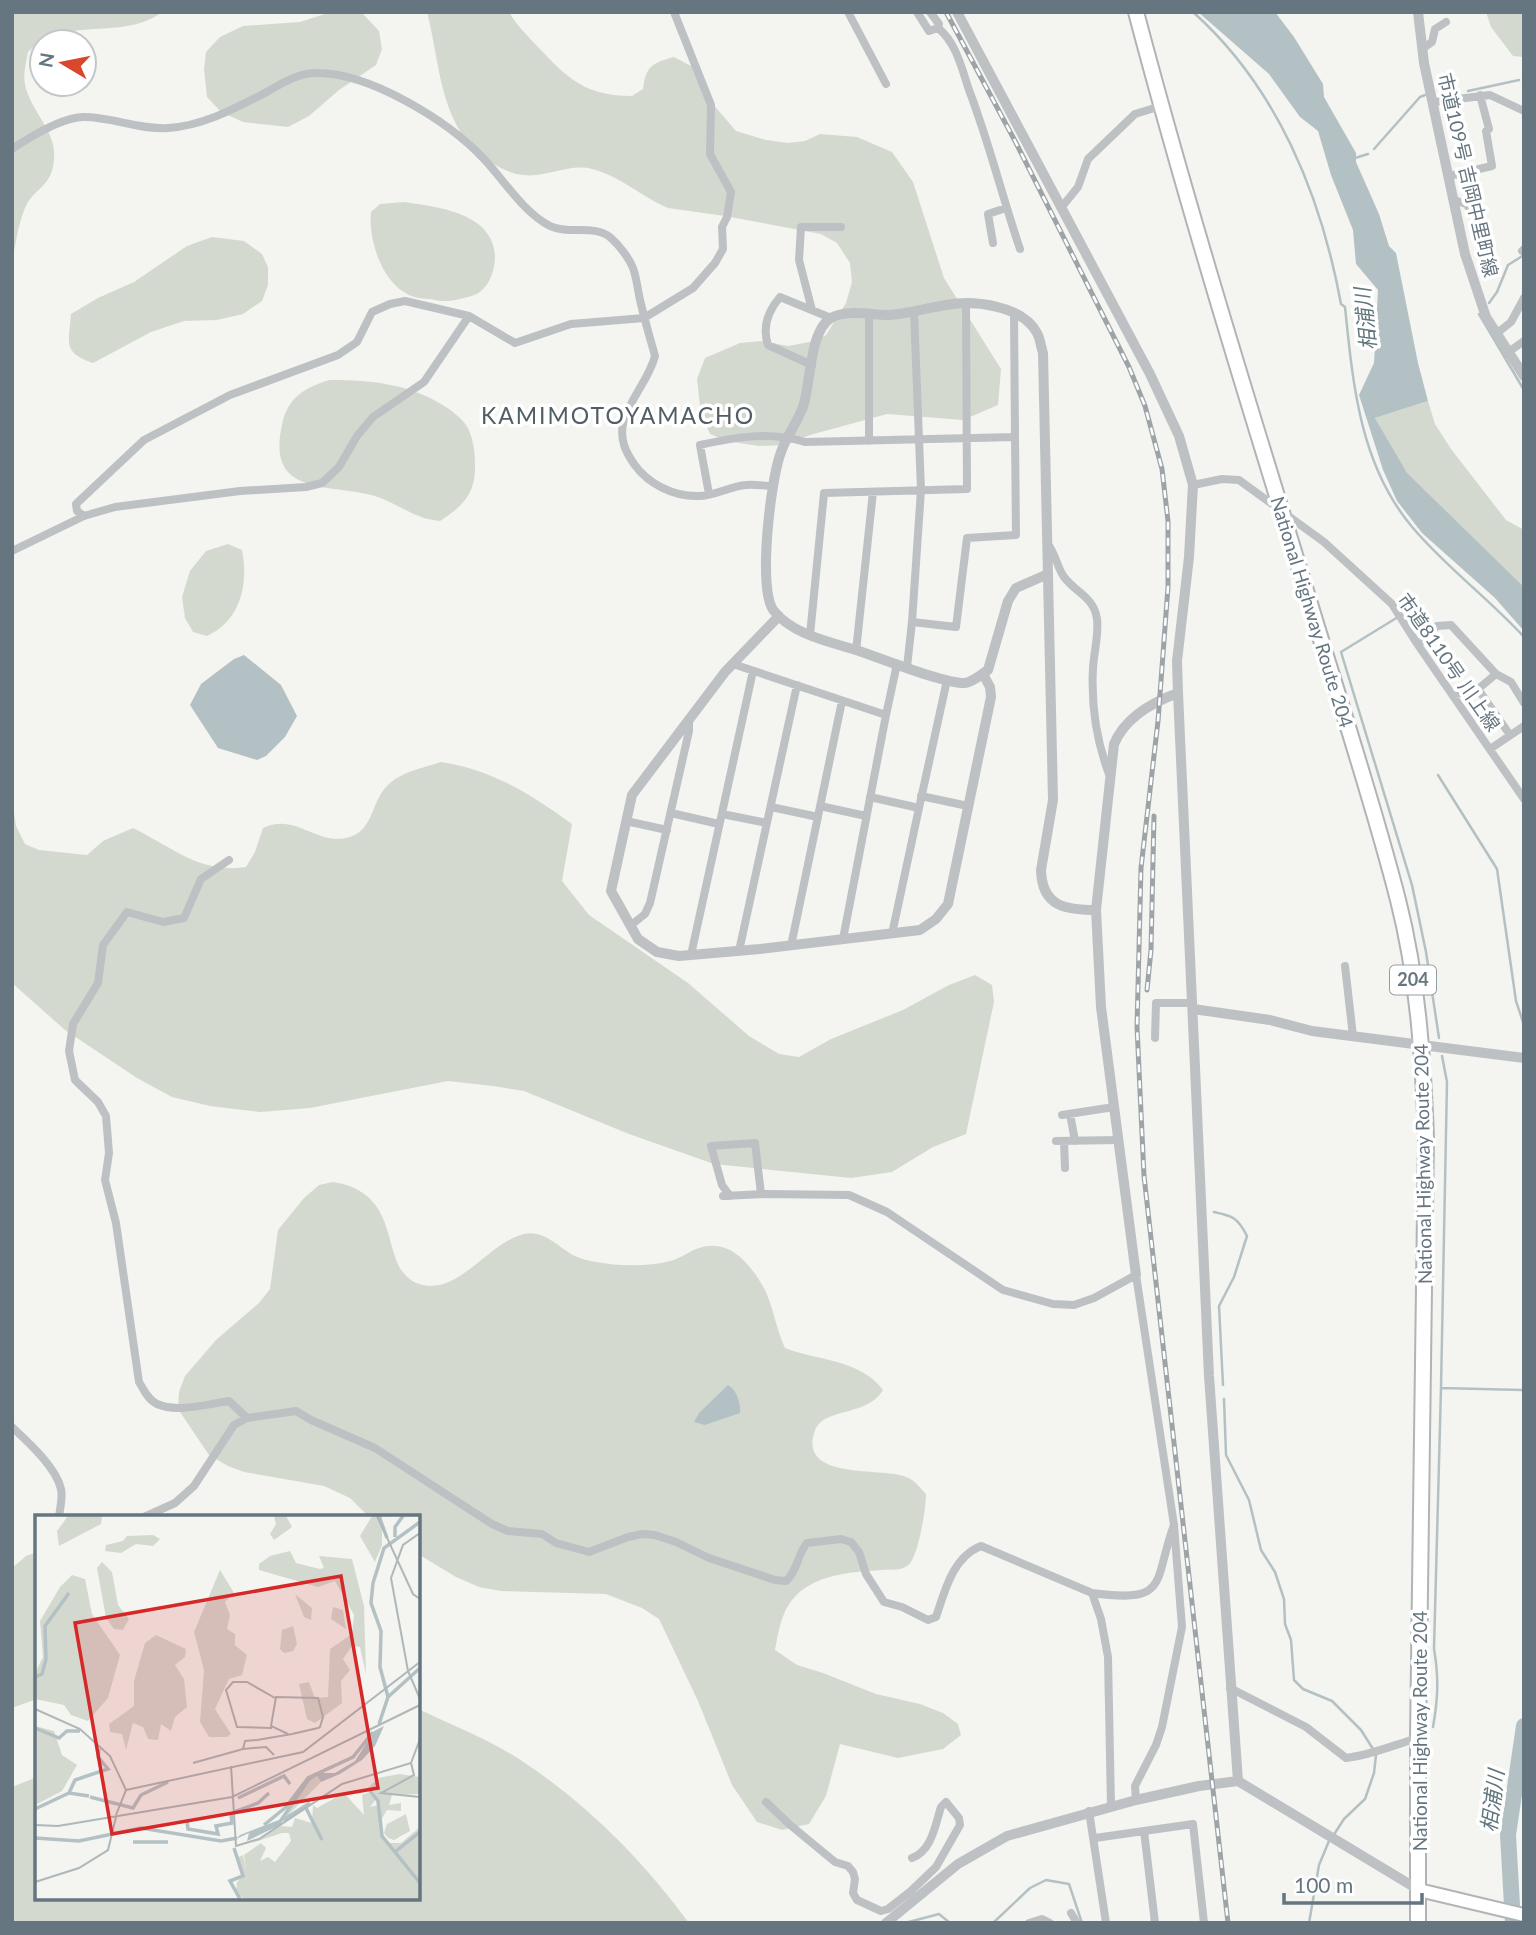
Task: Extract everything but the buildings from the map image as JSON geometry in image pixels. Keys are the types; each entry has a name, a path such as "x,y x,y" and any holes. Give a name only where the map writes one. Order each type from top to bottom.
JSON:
{"highway":[{"name":"National Highway Route 204","path":"1128,12 1161,106"},
{"name":"National Highway Route 204","path":"1136,12 1161,106 1399,901 1423,1044 1426,1138 1418,1923"}],"main road":[{"path":"1419,1890 1524,1914"}],"street":[{"path":"84,516 77,511 76,504 144,440 230,395 338,355 357,342 372,312 380,308 405,301 469,316 515,343 571,324 644,318 693,288 715,263 723,249 722,227 727,217 731,192 710,154 711,105 674,12"},
{"path":"848,12 886,83"},
{"path":"917,12 929,30 938,28"},
{"path":"930,12 955,51 985,130 1020,249"},
{"path":"957,12 1150,374 1180,436 1193,485 1189,557 1177,661 1178,693 1209,1376 1238,1781"},
{"name":"市道109号 吉岡中里町線","path":"1418,12 1422,49 1433,102 1477,294 1486,317 1524,376"},
{"path":"1422,49 1432,42 1435,29 1446,22"},
{"path":"12,149 56,125 83,117 142,127 169,128 199,123 295,77 313,73 333,73 382,88 459,136 481,155 535,216 552,227 605,233 633,267 655,356 652,368 624,421 622,444 648,481 675,493 700,497 745,485 773,486"},
{"path":"1449,176 1492,166 1486,131 1489,129 1480,95"},
{"path":"1433,102 1490,95 1523,113"},
{"path":"1061,208 1078,187 1088,159 1135,114 1161,106"},
{"path":"1454,200 1466,204 1488,230"},
{"path":"993,243 988,214 1006,208"},
{"path":"812,310 799,260 801,227 841,227"},
{"path":"812,365 768,345 765,336 771,308 780,297 831,318"},
{"path":"1496,334 1511,322 1524,298"},
{"path":"810,635 824,493 967,489 966,303"},
{"path":"1048,574 1016,588 1008,601 988,670 965,683 947,680 810,635 797,629 772,609 766,591 766,577 773,486 780,455 803,407 817,334 831,318 848,314 887,315 948,304 973,303 1014,313 1026,319 1038,333 1043,353 1048,544 1053,800 1041,881 1053,902 1072,910 1096,910"},
{"path":"843,939 886,715 912,622 921,490 914,312"},
{"path":"912,622 956,627 967,538 1016,535 1014,313"},
{"path":"869,314 869,441"},
{"path":"12,551 84,516 115,507 240,491 306,487 322,483 339,467 373,417 424,382 469,316"},
{"path":"1507,353 1524,341"},
{"path":"709,494 700,445 741,436 788,437 805,442 1015,437"},
{"name":"市道8110号 川上線","path":"1193,485 1222,479 1239,480 1324,542 1392,604 1524,799"},
{"path":"856,650 873,492"},
{"path":"1048,544 1066,580 1088,598 1097,620 1093,670 1094,717 1099,746 1109,774"},
{"path":"779,615 733,664 632,795 611,891 638,939 657,952 679,956 791,946 920,930 936,919 948,904 991,697 990,687 983,674"},
{"path":"1418,645 1437,626 1451,625 1496,674 1511,682 1524,703"},
{"path":"733,664 886,715"},
{"path":"691,955 753,671"},
{"path":"1496,674 1478,689 1510,735"},
{"path":"892,934 947,680"},
{"path":"739,951 797,685"},
{"path":"1452,694 1480,691"},
{"path":"1136,1800 1135,1786 1162,1727 1182,1627 1174,1525 1136,1275 1101,1007 1096,910 1109,774 1118,733 1139,713 1178,693"},
{"path":"791,946 842,701"},
{"path":"631,926 645,914 650,903 689,732 689,719"},
{"path":"1490,749 1524,726"},
{"path":"921,796 968,806"},
{"path":"870,797 919,808"},
{"path":"820,806 866,816"},
{"path":"771,807 818,817"},
{"path":"671,813 719,824"},
{"path":"722,814 767,823"},
{"path":"626,821 667,830"},
{"path":"229,860 201,879 184,918 163,922 127,912 120,920 103,945 98,984 73,1024 69,1051 75,1080 98,1102 106,1116 109,1153 105,1180 116,1223 139,1382 149,1398 158,1404 179,1407 229,1401 247,1418"},
{"path":"1345,966 1353,1036"},
{"path":"1155,1038 1156,1003 1193,1006 1270,1020 1312,1031 1524,1058"},
{"path":"1075,1141 1066,1115 1114,1107"},
{"path":"1065,1168 1060,1141 1118,1140"},
{"path":"761,1194 755,1143 711,1146 726,1196 849,1195 887,1212 1003,1290 1053,1304 1074,1305 1136,1275"},
{"path":"148,1515 175,1503 194,1486 234,1425 247,1418 296,1411 375,1448 492,1524 508,1531 542,1534 556,1543 589,1552 628,1537 655,1535 709,1558 775,1580 786,1581 793,1574 802,1548 807,1543 841,1539 852,1542 859,1552 866,1574 884,1602 902,1607 928,1620 936,1617 954,1570 967,1552 981,1546 1092,1593 1141,1594 1154,1588 1160,1577 1174,1525"},
{"path":"12,1427 34,1448 61,1486 58,1515"},
{"path":"1092,1593 1101,1619 1108,1657 1111,1806"},
{"path":"1230,1688 1306,1727 1346,1758 1367,1756 1377,1750 1418,1738"},
{"path":"766,1801 835,1862 848,1866 855,1879 853,1894 857,1899 881,1910 888,1909 914,1894 958,1864 1007,1836 1089,1811 1199,1786 1238,1781 1419,1890"},
{"path":"886,1923 936,1867 960,1825 959,1818 946,1802 941,1807 928,1845 922,1854 912,1858"},
{"path":"1089,1811 1106,1923"},
{"path":"1095,1838 1193,1824 1205,1923"},
{"path":"1144,1831 1155,1923"},
{"path":"1071,1913 1077,1923"},
{"path":"1029,1923 1042,1919 1050,1923"}],"shaded area":[{"path":"12,12 162,12 147,21 130,26 98,29 28,28 25,84 28,98 51,139 54,159 50,176 25,208 12,261"},
{"path":"331,12 363,14 379,31 382,49 376,65 339,90 309,116 288,127 243,122 221,112 207,97 204,69 206,52 220,37 243,26 300,22"},
{"path":"427,12 509,12 522,30 569,77 602,93 632,96 643,89 651,67 674,57 695,68 706,96 736,131 788,143 805,141 820,134 857,137 892,152 913,182 944,278 1001,369 998,405 963,420 887,414 810,435 785,445 759,446 727,441 710,434 701,414 697,379 705,358 740,343 761,341 788,346 815,341 826,335 846,303 852,282 850,263 837,243 821,234 668,208 612,176 592,169 575,168 523,175 497,166 473,147 460,131 451,113 444,94"},
{"path":"1198,12 1275,12 1323,84 1324,97 1356,153 1356,162 1379,214 1389,246 1396,253 1428,401 1375,418 1407,473 1524,587 1524,631 1495,598 1422,533 1397,501 1383,470 1359,395 1374,363 1378,290 1356,264 1353,230 1331,175 1318,131 1300,117 1269,74"},
{"path":"1486,12 1524,12 1524,57 1513,56 1491,27"},
{"path":"404,202 448,210 475,222 486,231 495,258 491,276 481,291 466,298 443,301 414,297 394,284 375,249 371,212 380,204"},
{"path":"212,237 244,241 262,254 268,267 268,285 262,301 243,314 217,320 184,321 151,332 93,363 76,355 69,339 71,314 134,282 187,246"},
{"path":"330,380 362,381 406,389 435,401 458,417 470,433 475,461 473,484 461,505 440,521 432,520 375,496 321,487 292,476 283,465 279,448 284,416 298,395"},
{"path":"1428,401 1435,424 1451,449 1506,520 1524,530 1524,587 1406,473 1375,418"},
{"path":"228,544 242,550 244,576 240,600 227,621 218,629 207,636 193,632 185,618 182,597 190,571 206,551"},
{"path":"244,655 281,685 297,716 285,737 266,756 257,760 218,748 190,705 201,684 234,659"},
{"path":"441,762 494,777 572,824 562,881 589,915 688,983 749,1036 779,1054 799,1057 831,1039 903,1010 949,985 975,975 992,985 994,1002 966,1134 933,1147 892,1172 851,1178 714,1164 629,1134 524,1091 493,1086 448,1081 310,1108 260,1112 210,1106 172,1097 137,1078 65,1030 12,983 12,799 16,826 25,844 39,850 87,855 103,841 133,828 200,863 214,867 246,867 255,852 263,828 286,824 327,838 350,837 364,828 382,792 392,781"},
{"path":"333,1182 357,1189 373,1202 382,1217 399,1266 408,1278 423,1285 449,1282 511,1239 531,1233 545,1237 569,1253 593,1262 643,1265 661,1263 710,1246 720,1247 738,1255 764,1288 785,1348 838,1362 863,1372 883,1390 876,1399 866,1405 825,1419 818,1425 814,1433 813,1448 819,1459 846,1469 906,1477 926,1494 919,1539 911,1562 898,1569 833,1576 801,1591 785,1611 775,1650 797,1665 876,1694 920,1704 943,1713 958,1724 961,1735 943,1749 898,1758 840,1744 826,1796 809,1824 782,1830 757,1822 732,1785 698,1701 659,1619 642,1608 606,1594 501,1591 479,1587 456,1577 420,1555 420,1515 367,1515 350,1498 324,1486 244,1472 209,1455 178,1409 179,1392 185,1376 216,1340 259,1303 270,1289 278,1230 304,1198 319,1185"},
{"path":"728,1385 738,1398 740,1413 705,1425 694,1422 699,1413"},
{"path":"35,1553 35,1700 12,1708 12,1568 26,1556"},
{"path":"420,1710 507,1752 567,1794 632,1855 689,1923 12,1923 12,1787 35,1778 35,1900 420,1900"}],"waterway":[{"path":"1193,12 1223,42 1249,74 1291,145 1308,183 1332,263 1341,304 1345,307 1362,424 1381,478 1395,504 1413,528 1524,637"},
{"path":"1468,91 1519,80"},
{"path":"1374,149 1420,97 1425,95"},
{"path":"1355,158 1368,154"},
{"path":"1489,303 1497,292 1508,265 1524,255"},
{"path":"1479,314 1524,390"},
{"path":"1398,617 1341,652 1412,885 1426,952 1439,1038"},
{"path":"1438,775 1497,869 1516,1001 1524,1025"},
{"path":"1442,1056 1447,1082 1441,1388 1522,1390"},
{"path":"1214,1212 1234,1219 1247,1236 1234,1277 1219,1306 1223,1385"},
{"path":"1433,1727 1437,1688 1434,1649 1441,1388"},
{"path":"1224,1399 1226,1455 1249,1500 1261,1550 1275,1572 1284,1599 1294,1680 1303,1689 1332,1701 1361,1730 1373,1749"},
{"name":"相浦川","path":"1513,1923 1508,1835 1524,1726"},
{"path":"1333,1836 1344,1819 1365,1799 1374,1773 1376,1755"},
{"path":"1309,1923 1319,1865 1329,1841"},
{"path":"993,1923 1030,1888 1046,1880 1069,1884 1082,1923"},
{"path":"905,1923 939,1914 950,1923"}],"railway":[{"path":"946,12 1015,141 1129,367 1145,406 1162,469 1168,521 1168,587 1158,721 1141,868 1137,1027 1144,1176 1228,1923"},
{"path":"1147,990 1151,950 1154,816"}],"district":[{"name":"KAMIMOTOYAMACHO","path":"618,416"}]}
